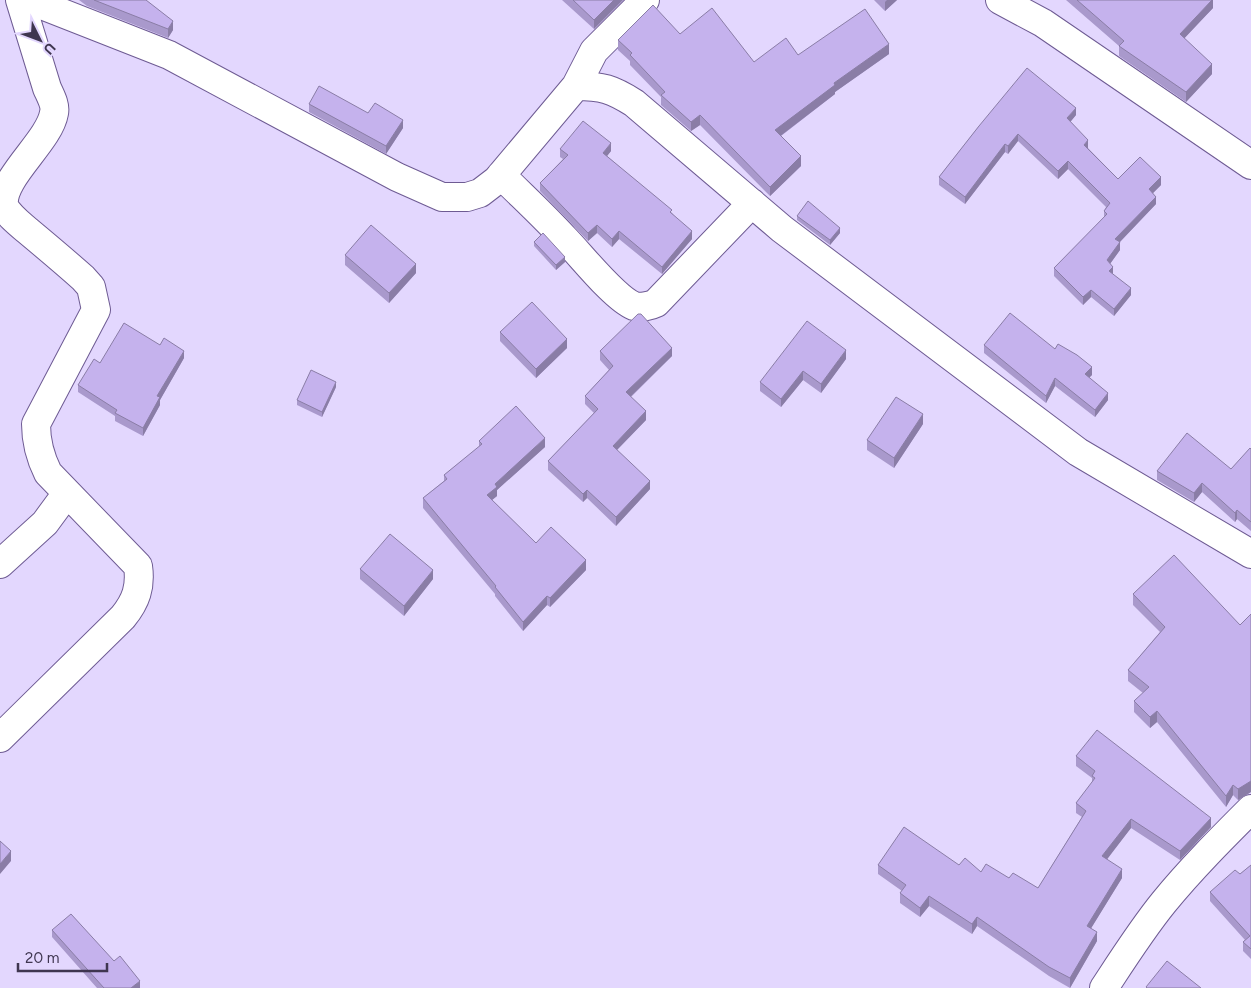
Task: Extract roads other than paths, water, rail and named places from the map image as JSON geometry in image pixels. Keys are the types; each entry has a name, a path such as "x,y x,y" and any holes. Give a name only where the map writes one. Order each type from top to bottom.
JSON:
{"street":[{"path":"0,738 123,617 132,606 138,592 140,579 138,566 48,474 36,441 36,424 96,310 91,287 16,220 4,206 1,194 5,182 45,133 55,113 53,100 47,88 20,0"},
{"path":"29,0 168,55 397,177 442,197 467,198 480,193 497,180 576,86 594,51 645,0"},
{"path":"1000,0 1043,23 1251,165"},
{"path":"576,86 598,86 616,92 634,103 798,241 1078,452 1251,554"},
{"path":"501,175 604,281 623,298 636,306 656,303 752,203"},
{"path":"0,564 45,523 67,493"},
{"path":"1104,988 1164,903 1206,855 1251,809"}]}
